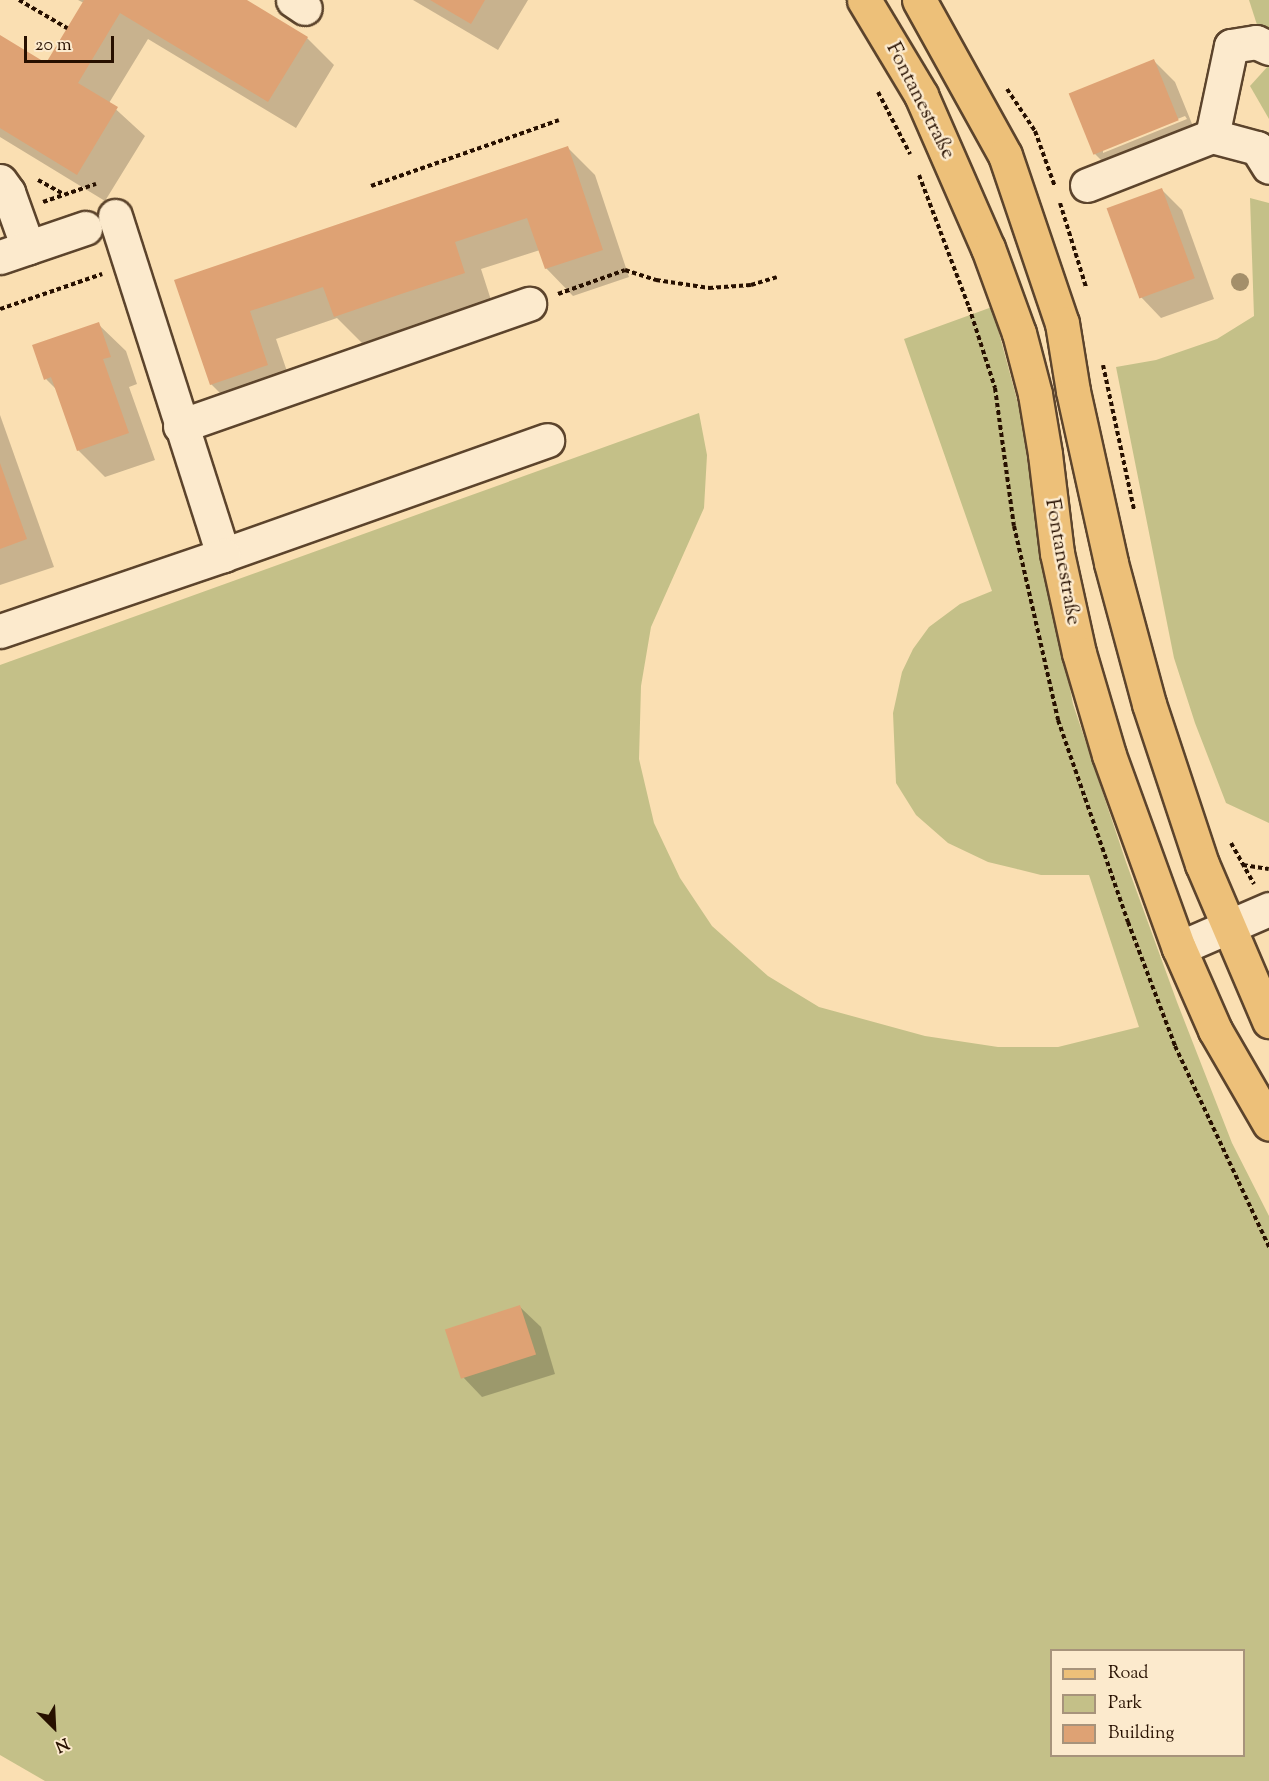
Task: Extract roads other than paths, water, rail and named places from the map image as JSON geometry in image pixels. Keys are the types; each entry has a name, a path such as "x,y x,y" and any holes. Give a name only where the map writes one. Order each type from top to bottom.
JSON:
{"main road":[{"name":"Fontanestraße","path":"864,0 921,94 988,249 1019,333 1035,394 1057,553 1079,653 1109,755 1179,948 1215,1030 1269,1123"},
{"path":"919,0 1005,155 1058,312 1073,391 1127,631 1184,813 1228,926 1269,1021"}],"street":[{"path":"1212,136 1231,46 1256,42 1269,48"},
{"path":"1088,185 1212,136 1257,148 1269,167"},
{"path":"0,182 16,211 14,252 100,222 132,264 180,426 223,555"},
{"path":"180,426 530,304"},
{"path":"0,631 548,440"},
{"path":"1179,948 1269,909"}]}
